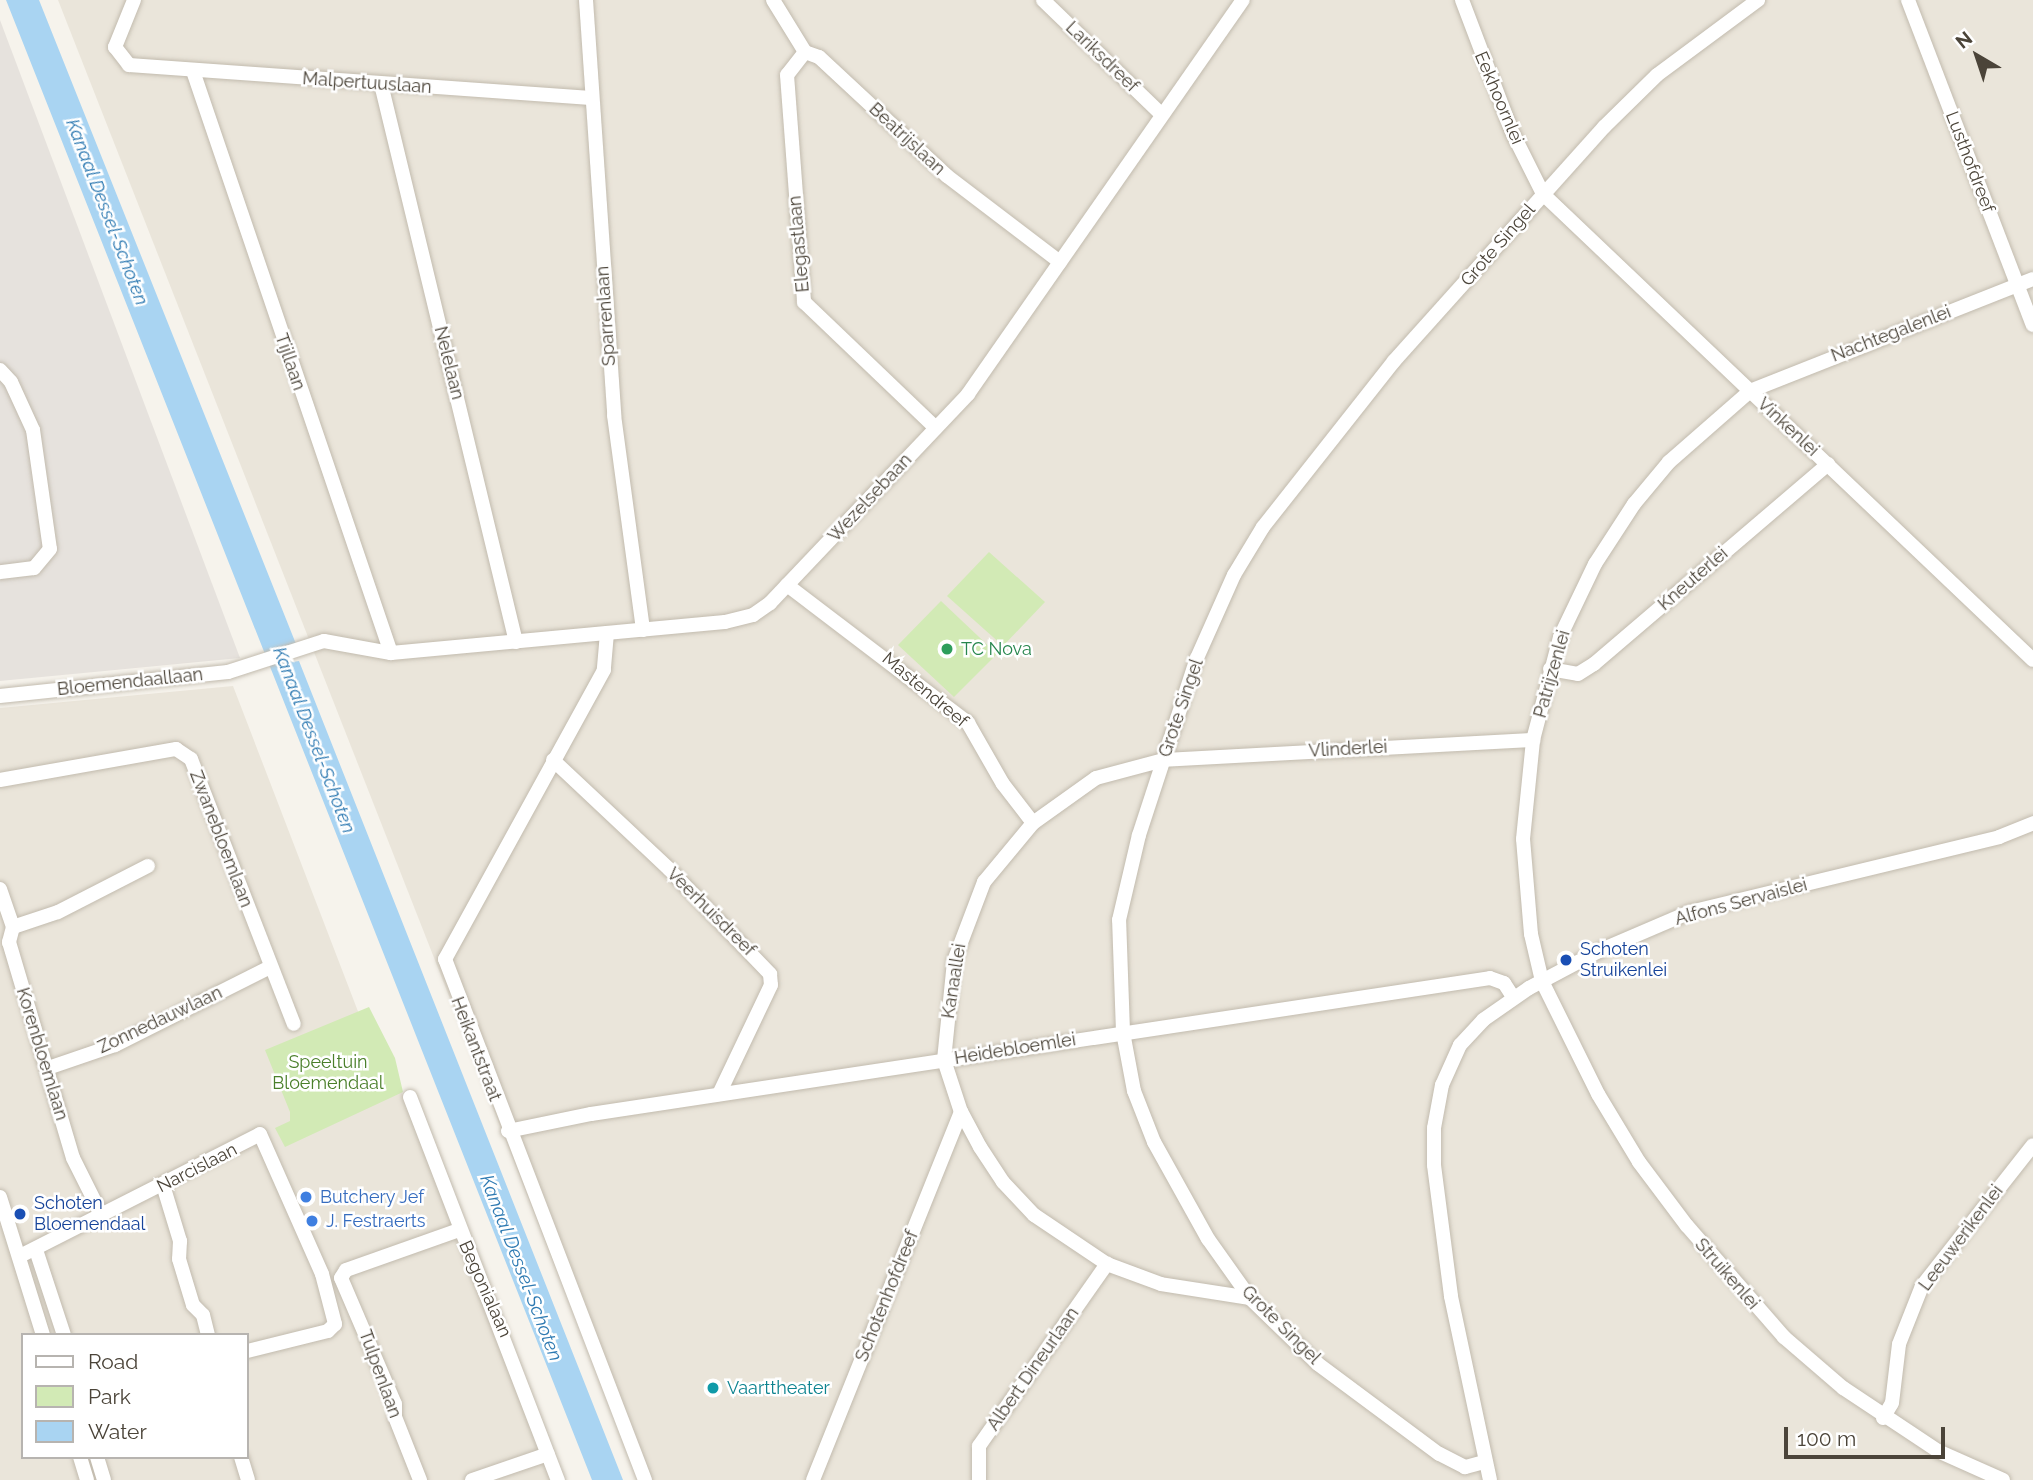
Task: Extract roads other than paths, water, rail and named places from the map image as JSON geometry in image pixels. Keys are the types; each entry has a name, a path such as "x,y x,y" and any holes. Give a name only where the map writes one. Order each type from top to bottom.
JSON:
{"street":[{"name":"Malpertuuslaan","path":"134,0 116,47 122,60 143,66 591,98"},
{"name":"Sparrenlaan","path":"586,0 613,402 643,629"},
{"name":"Beatrijslaan","path":"773,0 805,51 819,57 947,176 1059,262"},
{"name":"Lariksdreef","path":"1042,0 1162,114"},
{"name":"Wezelsebaan","path":"301,648 324,640 391,653 607,633 753,615 787,585 968,394 1243,0"},
{"name":"Eekhoornlei","path":"1462,0 1513,134 1543,194"},
{"name":"Grote Singel","path":"1484,1462 1465,1467 1423,1443 1318,1364 1250,1298 1208,1239 1154,1142 1134,1091 1123,1032 1119,919 1163,760 1197,658 1234,575 1263,527 1394,361 1543,194 1657,75 1758,0"},
{"name":"Lusthofdreef","path":"1908,0 2033,325"},
{"name":"Elegastlaan","path":"805,51 787,75 804,302 936,428"},
{"name":"Tijllaan","path":"193,71 391,653"},
{"name":"Nelelaan","path":"381,84 516,642"},
{"name":"Vinkenlei","path":"1543,194 2033,660"},
{"name":"Nachtegalenlei","path":"1750,391 2033,279"},
{"path":"0,370 11,382 33,430 50,549 34,568 0,572"},
{"name":"Patrijzenlei","path":"1542,981 1531,934 1522,839 1533,740 1550,669 1594,564 1634,504 1668,462 1750,391"},
{"name":"Kneuterlei","path":"1550,669 1578,674 1594,664 1828,464"},
{"name":"Mastendreef","path":"787,585 968,723 1003,784 1033,824"},
{"name":"Heikantstraat","path":"607,633 604,670 444,959 508,1131 645,1480"},
{"name":"Bloemendaallaan","path":"0,696 228,672 301,648"},
{"name":"Vlinderlei","path":"1163,760 1533,740"},
{"name":"Zwanebloemlaan","path":"0,780 176,749 191,759 294,1024"},
{"name":"Veerhuisdreef","path":"553,760 669,869 770,974 771,985 719,1094"},
{"name":"Kanaallei","path":"1163,760 1096,779 1033,824 984,882 962,931 947,1003 944,1060 961,1112 1003,1182 1034,1215 1107,1264 1161,1284 1250,1298"},
{"name":"Alfons Servaislei","path":"1490,1480 1484,1462 1451,1296 1434,1165 1434,1128 1442,1085 1460,1045 1513,998 1542,981 1690,912 1999,837 2033,823"},
{"path":"13,926 58,912 148,866"},
{"name":"Korenbloemlaan","path":"0,889 13,926 9,943 73,1158 101,1214"},
{"name":"Zonnedauwlaan","path":"48,1068 115,1045 270,967"},
{"name":"Heidebloemlei","path":"508,1131 719,1094 1490,978 1504,984 1513,998"},
{"name":"Struikenlei","path":"1542,981 1598,1094 1686,1226 1784,1337 1883,1418 1938,1451 2003,1480"},
{"name":"Begonialaan","path":"410,1097 460,1230 508,1342 558,1480"},
{"name":"Schotenhofdreef","path":"813,1480 961,1112"},
{"name":"Narcislaan","path":"20,1256 260,1134"},
{"name":"Tulpenlaan","path":"248,1350 328,1331 335,1324 322,1274 260,1134"},
{"name":"Leeuwerikenlei","path":"1883,1418 1892,1403 1899,1344 1922,1286 2033,1145"},
{"path":"163,1185 180,1241 178,1259 193,1305 203,1315 208,1333"},
{"path":"0,1197 42,1333"},
{"name":"Tulpenlaan","path":"420,1480 369,1338 341,1278 346,1270 460,1230"},
{"path":"36,1250 63,1333"},
{"name":"Albert Dineurlaan","path":"979,1480 979,1446 1107,1264"},
{"path":"472,1480 548,1454"},
{"path":"81,1459 87,1480"},
{"path":"98,1459 104,1480"},
{"path":"242,1459 248,1480"}],"water":[{"name":"Kanaal Dessel-Schoten","path":"6,0 39,0 296,644 286,650 292,662 299,661 623,1480 592,1480"}],"place":[{"name":"TC Nova","path":"947,649"},
{"name":"Schoten Struikenlei","path":"1566,960"},
{"name":"Butchery Jef","path":"306,1197"},
{"name":"Schoten Bloemendaal","path":"20,1214"},
{"name":"J. Festraerts","path":"312,1221"},
{"name":"Vaarttheater","path":"713,1388"}],"park label":[{"name":"Speeltuin Bloemendaal","path":"328,1073"}]}
